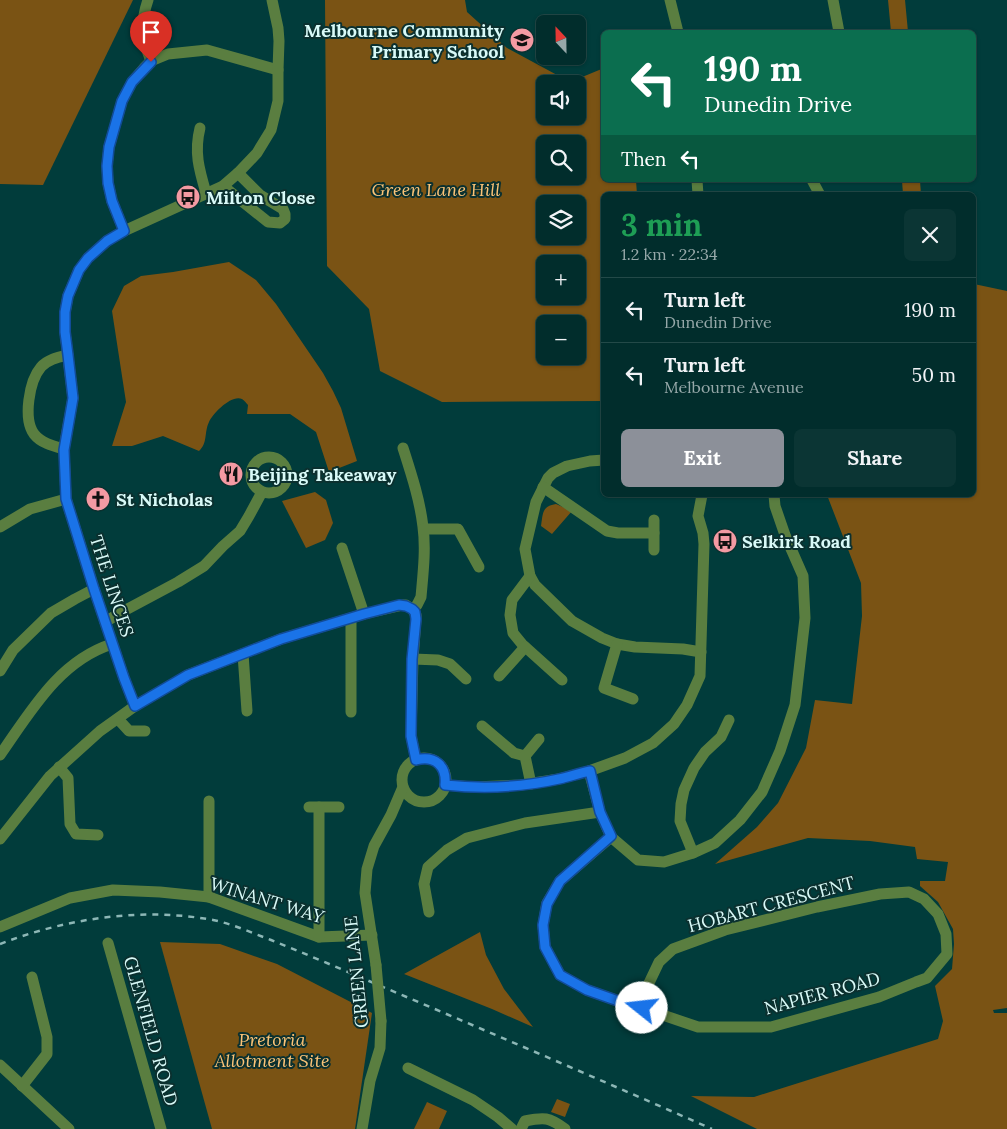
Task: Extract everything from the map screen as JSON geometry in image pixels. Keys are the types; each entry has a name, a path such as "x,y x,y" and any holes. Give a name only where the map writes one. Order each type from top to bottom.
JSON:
{"street":[{"path":"148,0 142,20 145,42 151,62"},
{"name":"THE LINCES","path":"135,706 112,644 66,499 64,450 73,398 65,332 65,312 68,296 79,270 88,258 107,241 124,231 223,186 257,153 271,130 278,101 279,41 272,0"},
{"path":"670,0 678,30"},
{"path":"832,0 838,30"},
{"path":"124,231 112,201 108,183 109,147 122,101 132,82 151,62 168,54 207,50 278,70"},
{"path":"200,128 197,141 199,169 206,193"},
{"path":"223,186 268,222 280,223 285,218 283,209 260,195 238,173"},
{"path":"64,450 46,444 35,435 30,427 28,418 31,390 41,366 57,357 68,355"},
{"path":"403,448 424,529 421,597 417,605 412,609"},
{"path":"601,460 566,466 548,478 536,502 525,550 530,576 535,585 572,620 602,638 635,648 701,652"},
{"path":"543,487 607,531 618,533 654,533"},
{"path":"106,622 204,566 240,531 262,492"},
{"path":"445,785 474,787 521,785 560,779 590,771 625,758 653,743 674,724 687,705 700,676 704,544 698,516 702,497"},
{"path":"590,771 600,812 611,836 638,860 664,862 693,853 715,843 740,820 762,792 780,751 795,705 805,618 803,576 782,528 774,497"},
{"path":"0,527 30,509 66,499"},
{"path":"654,520 654,550"},
{"path":"424,529 458,529 479,567"},
{"path":"342,548 364,614"},
{"path":"530,576 512,600 510,615 513,633 525,647 562,680"},
{"path":"0,671 13,650 52,613 94,589"},
{"path":"0,839 59,767 100,732 135,706 188,675 281,639 364,614 403,605 410,607 415,612 416,619 412,659 411,736 416,760"},
{"path":"351,619 351,712"},
{"path":"0,755 54,682 76,661 99,648 112,644"},
{"path":"618,644 604,688 633,699"},
{"path":"499,676 525,647"},
{"path":"244,654 247,712"},
{"path":"412,659 438,660 450,664 466,679"},
{"path":"118,719 129,731 145,730"},
{"path":"693,853 680,821 684,790 694,768 705,752 721,737 729,720"},
{"path":"482,726 514,753 525,756"},
{"path":"525,756 539,740"},
{"path":"525,756 531,784"},
{"path":"422,758 436,761 444,772 446,778 443,792 433,800 426,802 413,799 403,787 403,772 407,766 416,760 422,758"},
{"path":"59,767 68,778 70,824 76,834 98,834"},
{"name":"GREEN LANE","path":"362,1129 370,1081 380,1048 382,1021 365,893 367,869 374,846 391,815 403,787"},
{"name":"GREEN LANE","path":"391,815 413,799"},
{"path":"209,801 209,897"},
{"path":"319,937 314,807 339,807"},
{"path":"429,912 424,884 428,867 447,850 468,838 516,826 600,812"},
{"name":"NAPIER ROAD","path":"611,836 560,881 547,904 543,925 545,947 560,975 587,990 698,1027 771,1027 879,997 927,978 948,954 946,934 938,914"},
{"name":"WINANT WAY","path":"0,927 70,898 113,890 209,897 319,937 372,935"},
{"name":"HOBART CRESCENT","path":"642,1008 649,983 659,962 673,949 726,930 817,907 880,894 909,892 924,899 938,914"},
{"path":"350,936 368,916"},
{"name":"GLENFIELD ROAD","path":"108,943 161,1129"},
{"path":"22,1086 47,1054 48,1046 48,1038 32,978"},
{"path":"0,1065 69,1129"},
{"path":"408,1068 473,1100 512,1129"},
{"path":"521,1129 525,1121 540,1118 554,1121 565,1129"}],"green space":[{"path":"0,0 133,0 43,185 0,184"},
{"name":"Green Lane Hill","path":"325,0 465,0 467,12 507,48 557,75 536,75 536,125 586,125 586,75 601,69 601,182 636,182 637,192 601,192 601,401 442,402 380,371 369,309 327,266"},
{"path":"888,0 905,0 908,30 891,30"},
{"path":"902,182 920,182 921,192 903,192"},
{"path":"229,262 256,280 276,304 323,373 341,408 357,461 329,472 316,432 290,414 247,414 248,405 238,398 223,405 211,418 204,444 199,451 163,436 132,446 112,446 126,402 112,311 124,286 141,276"},
{"path":"976,284 1007,291 1007,1008 993,1010 994,1013 1007,1013 1007,1129 757,1129 691,1096 754,1097 938,1039 943,1021 935,986 952,969 953,929 938,902 920,886 920,881 945,881 948,862 917,859 915,847 870,841 808,838 715,864 757,827 778,803 806,748 815,700 852,704 862,616 861,583 828,497 976,497"},
{"path":"315,492 326,500 333,523 325,540 306,548 282,501"},
{"path":"556,504 572,511 552,534 541,526 546,508"},
{"path":"480,932 486,955 504,989 533,1027 404,974"},
{"name":"Pretoria Allotment Site","path":"160,942 220,944 277,964 372,1013 355,1129 212,1129"},
{"path":"557,1099 570,1104 565,1117 551,1112"},
{"path":"427,1102 447,1111 439,1129 414,1129"}],"railway":[{"path":"0,944 52,927 105,917 159,915 213,920 235,926 324,962 712,1129"}],"place":[{"name":"Melbourne Community Primary School","path":"522,40"},
{"name":"Milton Close","path":"188,197"},
{"name":"Beijing Takeaway","path":"231,474"},
{"name":"St Nicholas","path":"98,499"},
{"name":"Selkirk Road","path":"725,541"}],"route":[{"path":"151,62 132,82 122,101 109,147 108,183 112,201 124,231 107,241 88,258 79,270 68,296 65,312 65,332 73,398 64,450 66,499 94,589 135,706 188,675 281,639 364,614 403,605 410,607 416,616 412,659 411,736 416,760 422,758 436,761 444,772 446,778 445,785 462,787 521,785 560,779 590,771 600,812 611,836 560,881 547,904 543,925 545,947 560,975 587,990 642,1008"}]}
